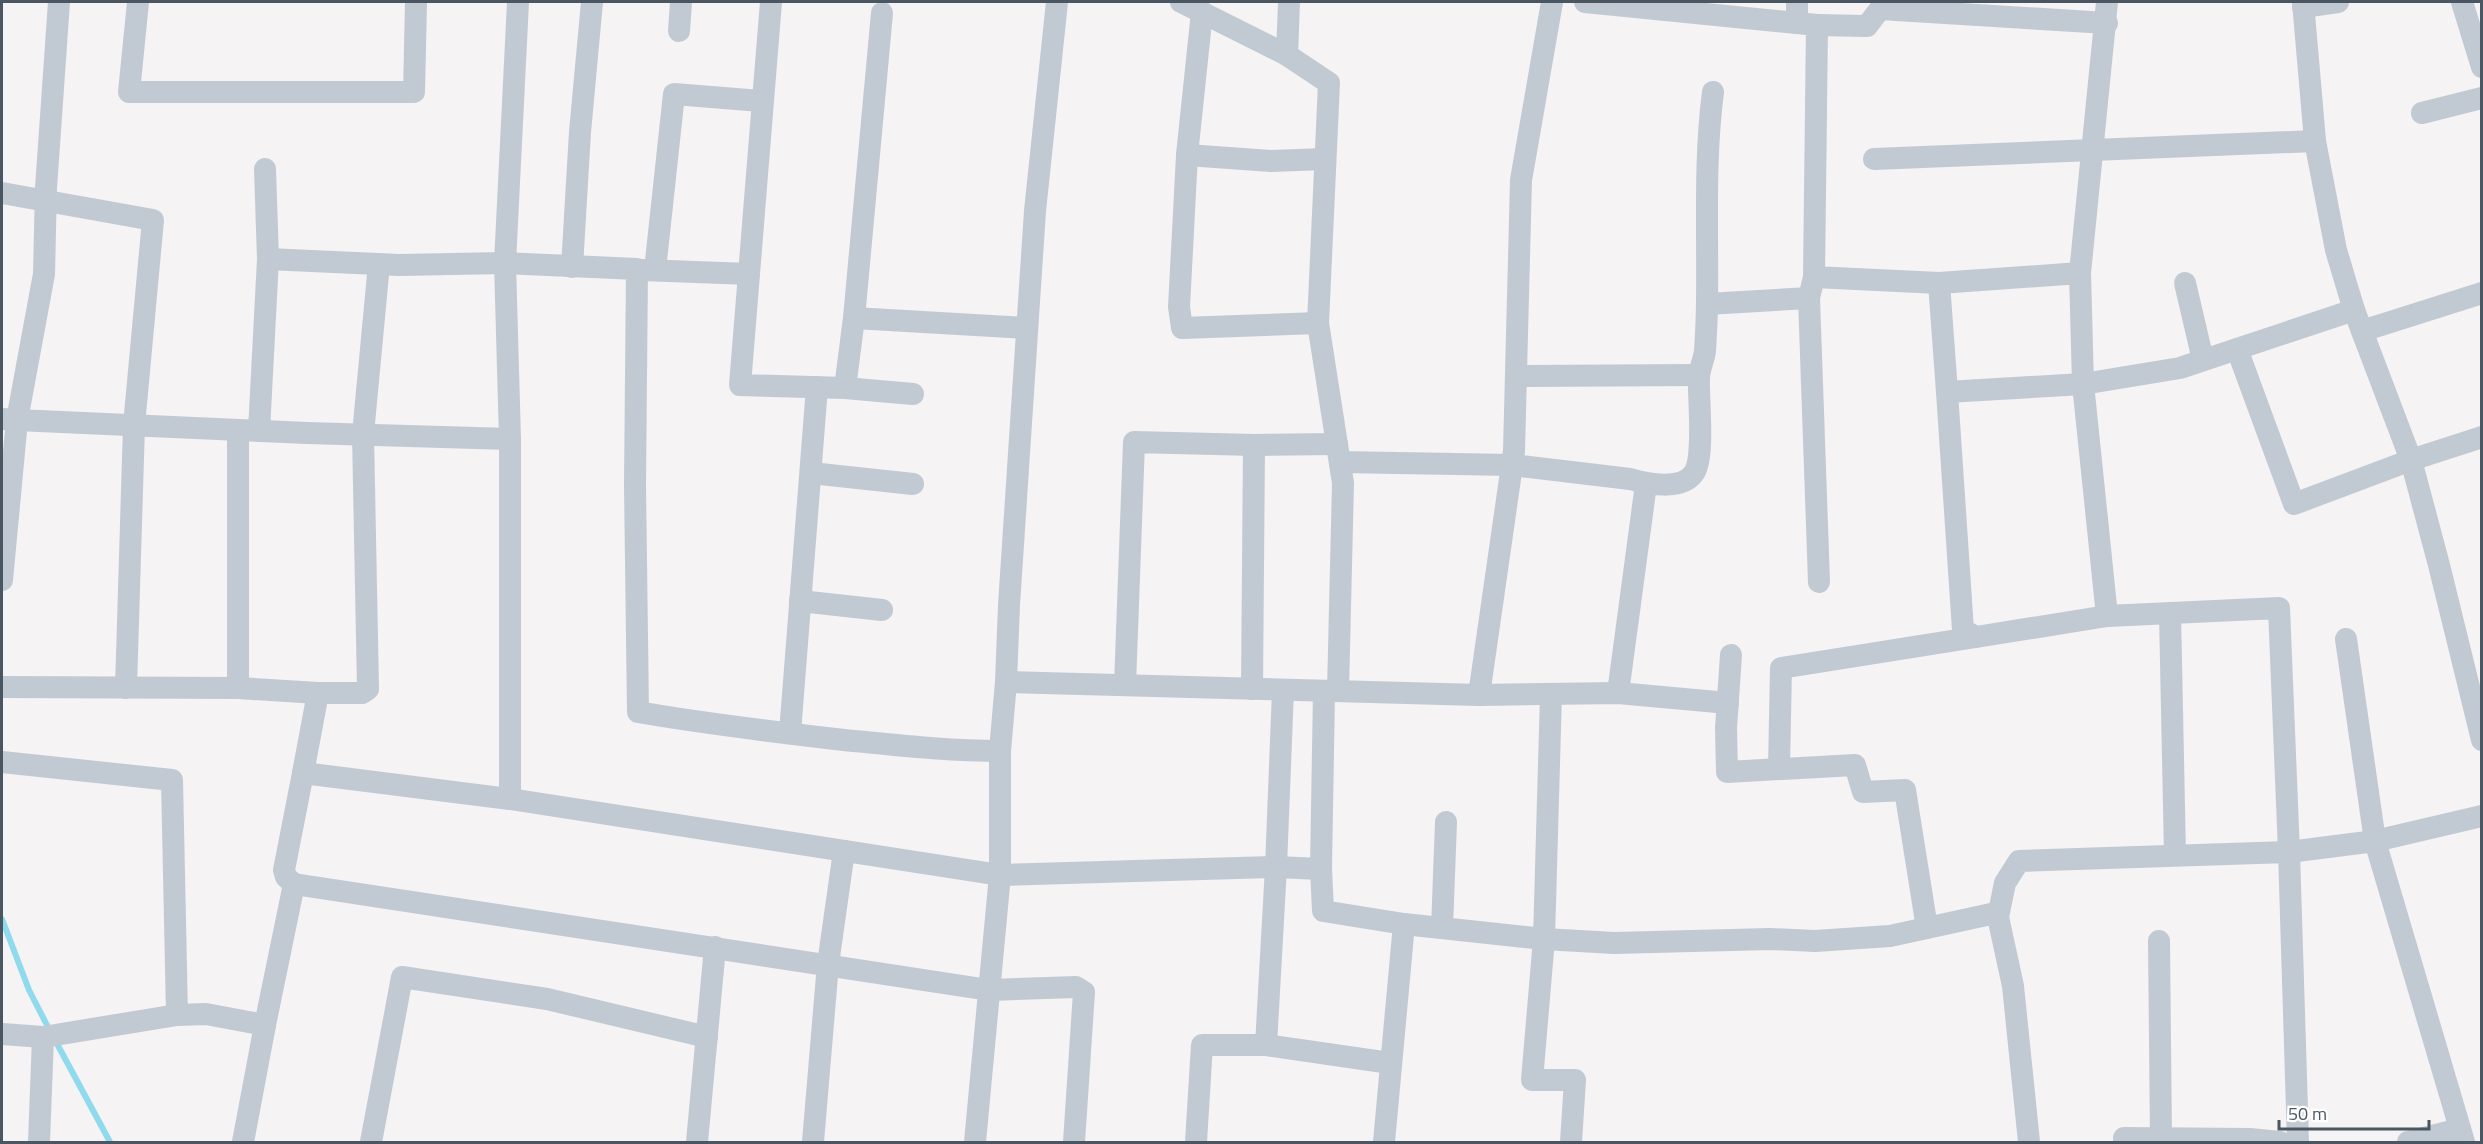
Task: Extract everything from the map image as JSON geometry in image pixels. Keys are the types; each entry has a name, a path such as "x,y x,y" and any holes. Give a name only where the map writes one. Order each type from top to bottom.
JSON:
{"street":[{"path":"2,580 9,419 44,274 46,199 59,2"},
{"path":"138,2 129,92 414,92 416,2"},
{"path":"510,799 510,439 505,263 518,2"},
{"path":"572,267 580,132 592,2"},
{"path":"679,31 681,2"},
{"path":"771,2 761,101 740,385 845,388 914,394"},
{"path":"975,1143 1000,875 1000,751 1035,211 1057,2"},
{"path":"1181,2 1287,55 1329,83 1318,322 1343,483 1322,869 1323,911 1404,924 1544,939 1614,943 1770,939 1815,941 1890,936 1991,914 1998,917"},
{"path":"1287,55 1289,2"},
{"path":"1479,695 1512,465 1521,180 1552,2"},
{"path":"1585,2 1803,17 1867,26 1880,5 2107,12 2080,273 2083,384 2107,616"},
{"path":"2338,2 2303,4 2315,141 2336,250 2358,321 2410,460 2439,565 2481,740"},
{"path":"2462,2 2481,67"},
{"path":"1202,12 1187,155 1179,307 1182,328 1318,322"},
{"path":"845,388 854,318 882,13"},
{"path":"1803,17 1819,582"},
{"path":"1125,685 1134,442 1254,445 1512,465 1630,479 1646,483 1677,483 1688,479 1695,472 1700,454 1699,375 1704,353 1707,304 1708,133 1713,92"},
{"path":"761,101 674,94 646,270 635,485 638,712 719,726 789,734 958,751 1000,751"},
{"path":"2422,113 2481,98"},
{"path":"1874,159 2315,141"},
{"path":"1187,155 1271,161 1326,159"},
{"path":"238,688 248,430 268,259 265,169"},
{"path":"2,193 46,199 153,220 134,425 126,688"},
{"path":"268,259 379,264 505,263 749,274"},
{"path":"2,687 238,688 318,693 362,693 368,689 363,434 379,264"},
{"path":"1707,304 1811,288 1939,283 2080,273"},
{"path":"1939,283 1963,630 1976,637"},
{"path":"2185,283 2203,360"},
{"path":"1947,392 2083,384 2181,368 2237,349 2481,293"},
{"path":"854,318 1027,328"},
{"path":"2237,349 2294,504 2410,460 2481,437"},
{"path":"1516,376 1699,375"},
{"path":"789,734 817,387"},
{"path":"9,419 510,439"},
{"path":"1252,689 1254,445"},
{"path":"811,473 913,484"},
{"path":"1618,693 1646,483"},
{"path":"800,601 882,610"},
{"path":"1779,769 1781,668 2107,616 2279,608 2298,1143"},
{"path":"2170,613 2175,855"},
{"path":"2346,639 2375,841 2462,1136 2408,1143"},
{"path":"1731,655 1727,772 1856,765 1863,792 1905,790 1928,928"},
{"path":"1006,682 1479,695 1618,693 1728,703"},
{"path":"1266,1045 1283,690"},
{"path":"318,693 284,870 286,878 294,884 989,990 1076,987 1084,992 1074,1143"},
{"path":"1551,694 1544,939 1532,1080 1575,1080 1571,1143"},
{"path":"2,762 172,780 177,1015"},
{"path":"303,773 510,799 1000,875 1276,867 1322,869"},
{"path":"2029,1143 2013,986 1998,917 2005,883 2019,861 2289,852 2375,841 2481,816"},
{"path":"1442,928 1446,822"},
{"path":"813,1143 828,964 844,851"},
{"path":"243,1143 294,884"},
{"path":"1384,1143 1404,924"},
{"path":"2159,941 2161,1138"},
{"path":"697,1143 715,947"},
{"path":"371,1143 402,977 548,999 707,1037"},
{"path":"2,1034 43,1037 177,1015 206,1014 265,1025"},
{"path":"39,1143 43,1037"},
{"path":"1196,1143 1202,1046 1266,1045 1390,1063"},
{"path":"2124,1143 2124,1138 2250,1139 2280,1143"}],"waterway":[{"path":"2,919 29,990 50,1031"},
{"path":"55,1040 110,1142"}]}
